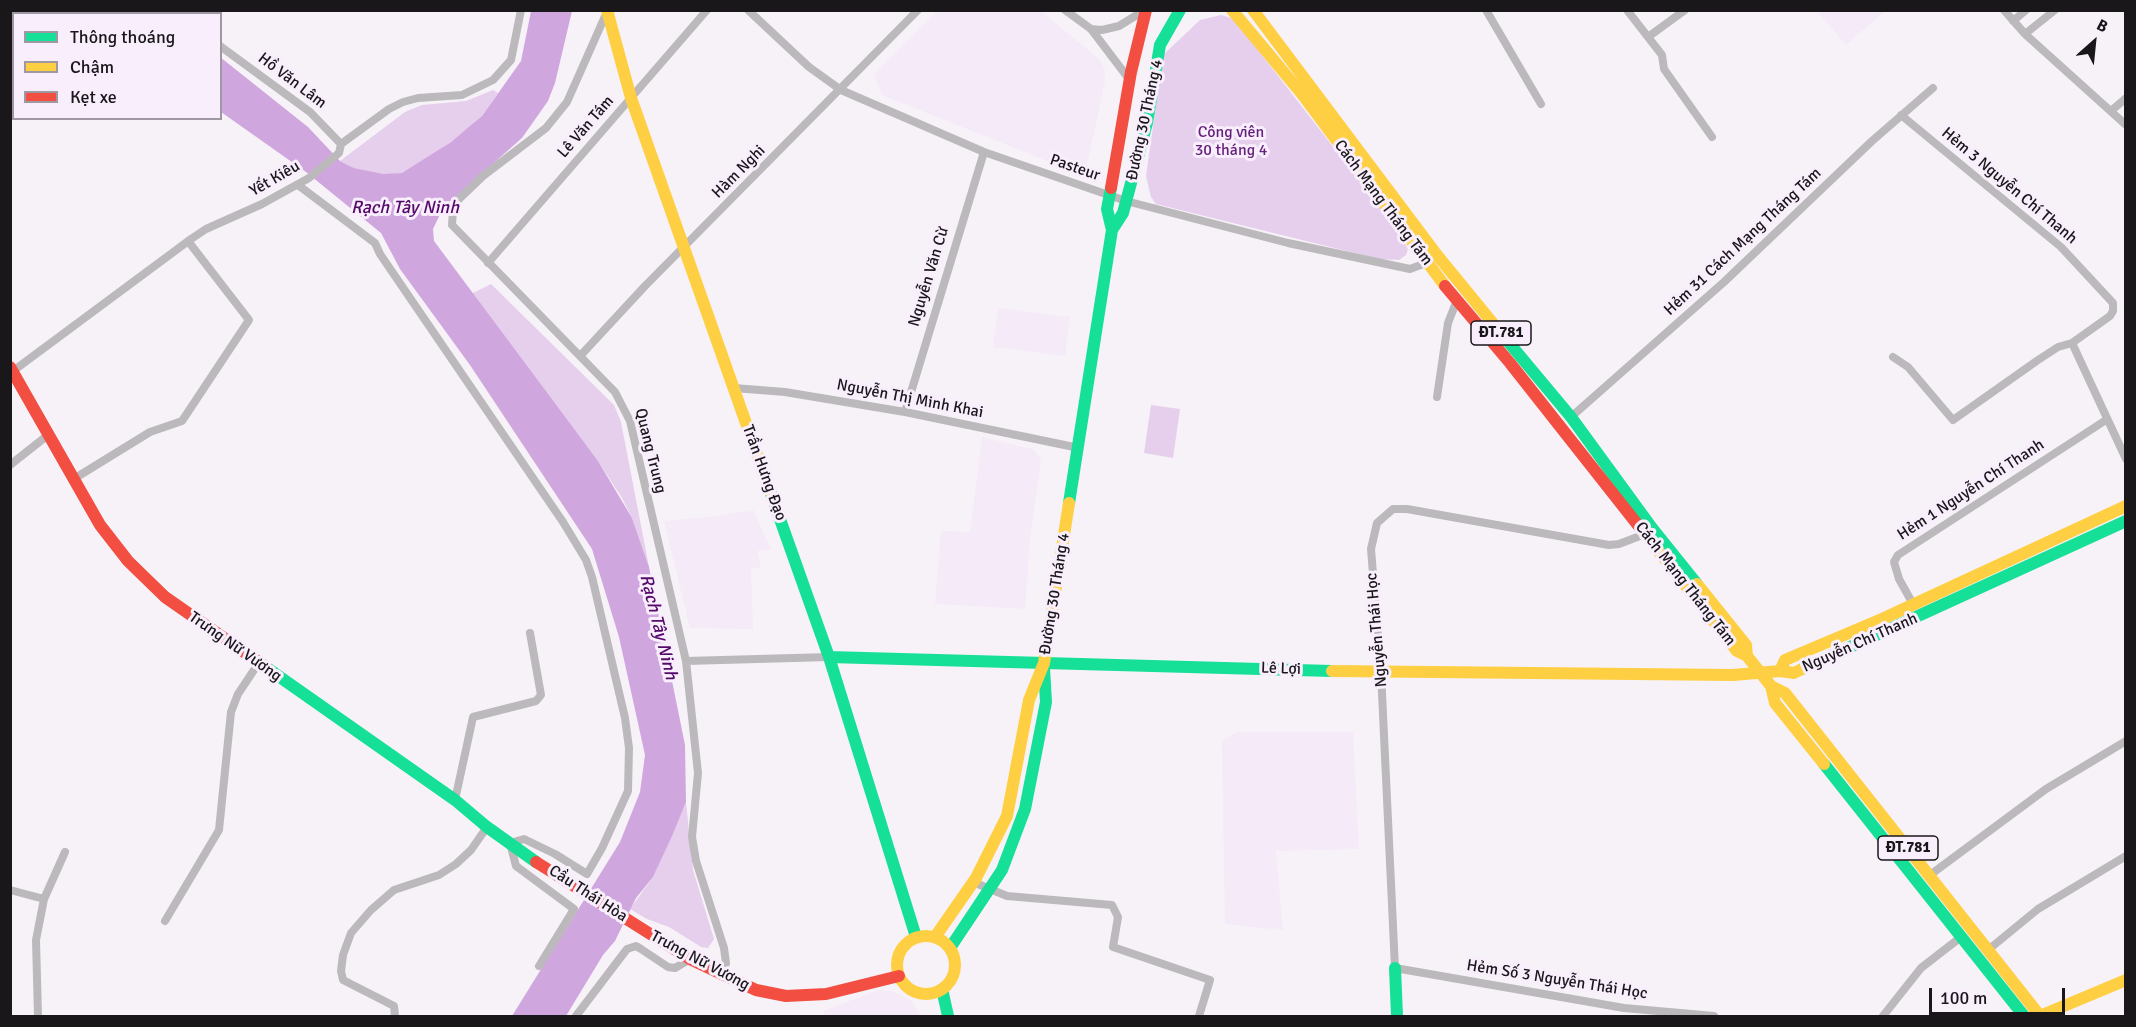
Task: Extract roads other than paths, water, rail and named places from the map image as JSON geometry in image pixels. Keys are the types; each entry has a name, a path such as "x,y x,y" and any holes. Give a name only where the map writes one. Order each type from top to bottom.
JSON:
{"main road":[{"name":"Đường 30 Tháng 4","path":"935,937 991,854 1006,816 1029,700 1044,663 1112,230 1107,209 1109,195 1145,10"},
{"name":"Đường 30 Tháng 4","path":"1112,230 1121,217 1147,123 1160,45 1180,10"},
{"name":"Cách Mạng Tháng Tám","path":"1232,10 1302,94 1426,263 1537,386 1571,417 1648,531"},
{"name":"Cách Mạng Tháng Tám","path":"1253,10 1648,531 1746,645 1747,656 1771,686"},
{"name":"Trần Hưng Đạo","path":"607,12 632,98 829,657 916,937"},
{"path":"1426,263 1437,255"},
{"path":"1457,300 1467,291"},
{"name":"Trưng Nữ Vương","path":"12,369 72,480 100,525 128,561 165,597 455,800 487,827 532,859"},
{"name":"Nguyễn Chí Thanh","path":"2126,506 2031,551 1785,660 1780,671 1794,673 2126,521"},
{"path":"2031,551 2037,563"},
{"path":"1882,618 1889,631"},
{"name":"Lê Lợi","path":"829,657 1382,672 1733,675 1780,671"},
{"path":"950,948 989,891 1013,844 1031,782 1046,702 1044,663"},
{"name":"ĐT.781","path":"1771,686 1785,693 2040,1016"},
{"name":"ĐT.781","path":"1771,686 1775,703 2024,1017"},
{"name":"Cầu Thái Hòa","path":"532,859 643,930"},
{"path":"1961,937 1972,929"},
{"name":"Trưng Nữ Vương","path":"643,930 723,976 756,990 786,996 826,994 899,976"},
{"path":"916,937 935,937 950,948 955,967 949,983 942,989 926,994 918,993 904,984 899,976 897,967 901,949 916,937"},
{"name":"Nguyễn Thái Học","path":"1395,968 1397,1017"},
{"path":"2040,1016 2126,980"},
{"path":"942,989 948,1017"}],"street":[{"path":"341,144 403,102 462,95 493,80 511,60 521,10"},
{"name":"Lê Văn Tám","path":"488,263 707,10"},
{"name":"Pasteur","path":"748,10 809,67 841,90 984,152 1126,201 1288,243 1410,269 1426,263"},
{"name":"Hàm Nghi","path":"581,355 918,10"},
{"path":"1065,10 1091,29 1130,80"},
{"path":"1091,29 1102,30 1119,26 1145,10"},
{"path":"1486,10 1541,104"},
{"path":"1627,10 1662,55 1664,69 1712,137"},
{"path":"1648,37 1685,10"},
{"path":"2004,10 2025,34 2126,124"},
{"path":"2013,21 2026,10"},
{"path":"2025,34 2055,10"},
{"name":"Quang Trung","path":"607,12 567,102 546,128 483,176 459,199 453,211 452,225 615,392 630,421 686,661 698,773 692,837 696,861 724,948 726,963 723,976"},
{"name":"Hồ Văn Lâm","path":"222,47 310,112 341,144"},
{"name":"Hẻm 31 Cách Mạng Tháng Tám","path":"1571,417 1724,282 1901,116 1934,88"},
{"path":"2111,111 2126,98"},
{"name":"Hẻm 3 Nguyễn Chí Thanh","path":"1901,116 2050,237 2112,303 2110,316 2072,343"},
{"name":"Yết Kiêu","path":"12,369 206,229 309,178 337,155 341,144"},
{"name":"Nguyễn Văn Cừ","path":"905,411 984,152"},
{"path":"298,185 375,243 380,254 563,522 586,560 592,577 625,718 628,791 602,848 587,874 555,854 524,839 510,843 516,866 574,909 539,966"},
{"path":"72,480 150,432 182,421 249,320 188,241"},
{"path":"1437,397 1448,323 1457,300"},
{"path":"1893,357 1908,367 1953,420 2058,347 2072,343 2126,459"},
{"name":"Nguyễn Thị Minh Khai","path":"734,388 785,392 905,411 1079,448"},
{"name":"Hẻm 1 Nguyễn Chí Thanh","path":"1913,604 1899,579 1894,562 1898,555 2106,420"},
{"path":"10,465 48,435"},
{"name":"Nguyễn Thái Học","path":"1395,968 1382,672 1371,543 1377,523 1393,509 1407,509 1609,545 1619,544 1648,531"},
{"path":"455,800 473,717 536,701 541,695 530,633"},
{"path":"686,661 829,657"},
{"path":"165,921 219,830 231,712 238,694 258,664"},
{"path":"1930,875 2046,789 2126,741"},
{"path":"396,1012 343,980 341,971 343,955 351,933 394,890 439,875 456,864 471,850 487,827"},
{"path":"38,1017 36,940 44,899 65,852"},
{"path":"1988,950 2038,909 2126,856"},
{"path":"973,882 989,891 1007,896 1112,905 1118,917 1113,947 1210,980 1200,1017"},
{"path":"10,891 44,899"},
{"path":"1883,1017 1921,968 1961,937"},
{"path":"576,1017 627,949 636,946 668,967 675,968 690,958"},
{"name":"Hẻm Số 3 Nguyễn Thái Học","path":"1395,968 1624,1008 1714,1017"}],"water":[{"name":"Rạch Tây Ninh","path":"531,11 572,11 555,83 548,101 522,138 443,208 433,229 434,241 598,461 632,518 649,567 685,745 686,802 672,836 653,877 636,898 615,941 603,955 566,1016 512,1016 620,842 640,792 645,755 619,637 592,549 470,365 400,269 381,233 306,172 222,113 222,59 308,127 340,161 354,168 383,174 402,173 451,142 482,116 521,61"}],"park label":[{"name":"Công viên 30 tháng 4","path":"1231,142"}]}
